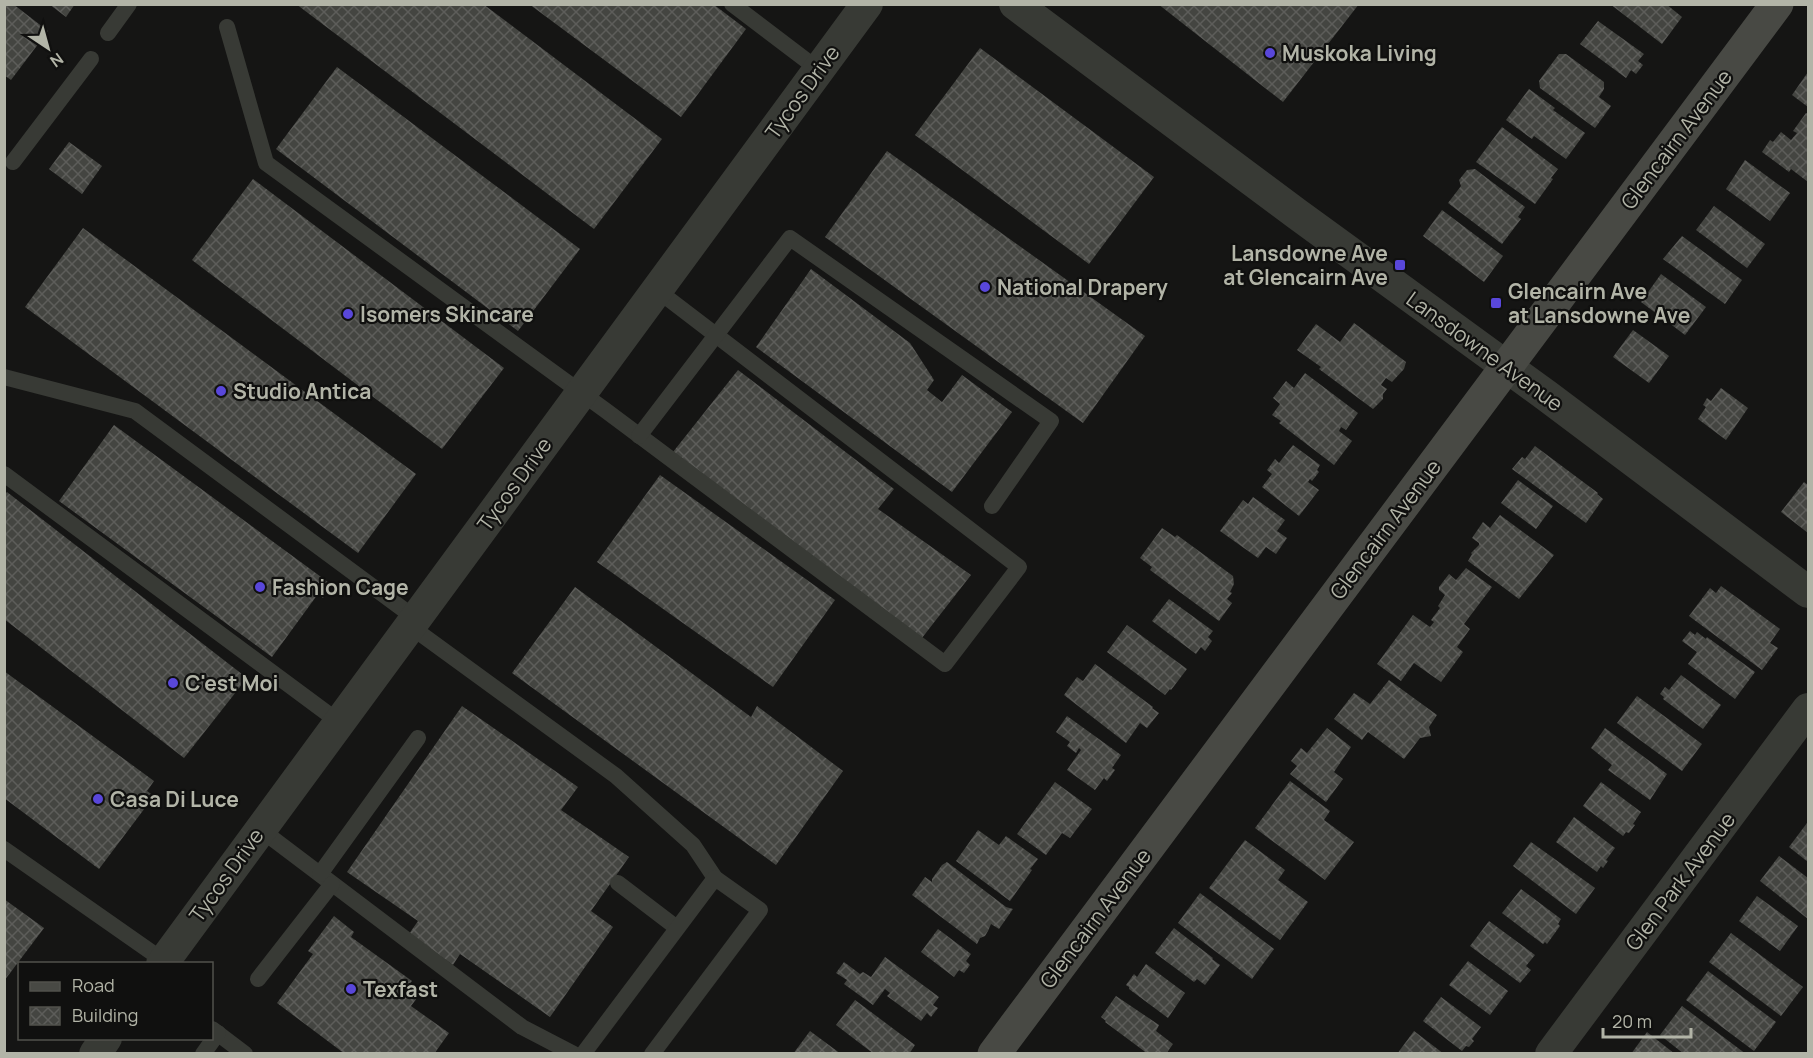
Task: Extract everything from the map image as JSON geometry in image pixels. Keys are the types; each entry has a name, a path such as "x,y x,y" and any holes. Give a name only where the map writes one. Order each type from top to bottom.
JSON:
{"street":[{"name":"Tycos Drive","path":"163,962 867,4"},
{"name":"Lansdowne Avenue","path":"1015,4 1809,592"},
{"name":"Glencairn Avenue","path":"994,1053 1777,4"},
{"name":"Glen Park Avenue","path":"1551,1053 1809,709"},
{"path":"95,1053 105,1040"}],"lane":[{"path":"108,33 129,4"},
{"path":"732,4 819,70"},
{"path":"227,27 266,163 581,393 945,664 1019,567 657,291"},
{"path":"7,164 91,59"},
{"path":"639,436 789,238 1051,421 992,506"},
{"path":"4,377 135,411 616,776 693,845 715,878 760,909 652,1053"},
{"path":"4,474 339,722"},
{"path":"258,979 418,738"},
{"path":"260,829 522,1027 574,1053"},
{"path":"4,849 163,962"},
{"path":"583,1053 715,878"},
{"path":"618,883 677,928"},
{"path":"215,1031 245,1053"}],"building":[{"path":"4,4 13,4 48,31 11,80 4,75"},
{"path":"49,4 75,4 66,17"},
{"path":"296,4 483,4 662,139 594,229"},
{"path":"529,4 713,4 746,29 681,117"},
{"name":"Muskoka Living","path":"1158,4 1359,4 1283,102"},
{"path":"1610,4 1666,4 1682,17 1662,44"},
{"path":"1598,21 1644,54 1638,61 1643,65 1636,74 1631,70 1626,78 1580,44"},
{"path":"980,48 1154,177 1089,264 915,135"},
{"path":"1559,54 1566,54 1604,82 1604,89 1599,97 1611,106 1595,128 1540,88 1539,81"},
{"path":"337,67 580,249 518,331 276,149"},
{"path":"1808,72 1808,107 1792,95"},
{"path":"1529,89 1585,133 1566,159 1534,136 1532,139 1506,120"},
{"path":"1806,113 1808,114 1808,182 1791,169 1789,172 1762,152 1770,140 1773,142 1781,132 1791,140 1797,133 1793,131"},
{"path":"1502,127 1558,169 1535,204 1476,162"},
{"path":"69,142 102,166 82,194 49,169"},
{"name":"National Drapery","path":"887,151 1145,336 1083,423 825,237"},
{"path":"1745,160 1790,193 1770,221 1726,189"},
{"path":"1475,169 1525,207 1518,217 1521,219 1502,244 1448,203 1461,186 1459,180 1467,170"},
{"name":"Isomers Skincare","path":"253,179 504,368 442,449 192,260"},
{"path":"1714,206 1765,244 1747,268 1696,230"},
{"path":"1442,210 1503,256 1484,282 1423,236"},
{"name":"Studio Antica","path":"83,228 416,474 358,553 25,307"},
{"path":"1682,236 1742,280 1725,304 1663,259"},
{"path":"811,269 910,343 934,380 927,390 942,402 962,375 1012,412 952,492 756,347"},
{"path":"1661,274 1706,307 1685,335 1641,302"},
{"path":"1354,323 1406,362 1404,369 1392,382 1386,378 1381,385 1387,389 1383,394 1383,399 1373,409 1297,350 1316,324 1340,342"},
{"path":"1633,330 1669,356 1649,383 1613,357"},
{"path":"738,370 894,489 878,509 971,575 918,643 673,452"},
{"path":"1305,373 1358,413 1346,430 1341,427 1339,431 1352,441 1334,465 1279,423 1281,421 1272,415 1280,404 1273,398 1286,381 1294,388"},
{"path":"1721,388 1748,408 1726,440 1698,419 1706,407 1703,405 1707,398 1711,401"},
{"path":"114,425 332,585 323,598 318,594 272,657 59,501"},
{"path":"1293,445 1320,465 1317,470 1319,472 1312,481 1310,479 1308,482 1319,490 1299,516 1262,487 1272,474 1267,470 1275,459 1279,463"},
{"path":"1535,446 1603,499 1586,523 1512,469 1522,457 1525,459"},
{"path":"660,475 835,600 773,687 597,562"},
{"path":"1518,480 1553,506 1536,529 1501,503"},
{"path":"1804,482 1808,485 1808,533 1781,512"},
{"path":"7,492 247,678 184,758 4,619 4,495"},
{"path":"1253,497 1285,520 1277,531 1287,538 1276,554 1266,547 1258,558 1220,531 1243,500 1248,504"},
{"path":"1500,515 1554,555 1519,599 1468,561 1471,553 1479,545 1472,538 1483,522 1490,528"},
{"path":"1162,528 1175,537 1177,535 1233,576 1234,584 1230,592 1232,593 1227,599 1232,603 1219,621 1150,570 1152,567 1140,558"},
{"path":"1466,568 1492,587 1464,624 1470,629 1457,647 1463,652 1441,682 1414,663 1401,681 1377,664 1413,615 1430,627 1434,622 1431,620 1440,608 1438,606 1445,595 1439,587 1449,574 1456,580"},
{"path":"1721,586 1780,629 1770,643 1778,648 1762,670 1689,616 1710,588 1716,593"},
{"path":"575,587 751,717 757,706 843,771 776,865 512,673"},
{"path":"1169,599 1213,631 1208,637 1212,641 1205,651 1201,647 1196,654 1152,621"},
{"path":"1127,625 1187,669 1165,695 1107,652"},
{"path":"1690,631 1695,635 1697,632 1706,639 1707,637 1755,672 1735,699 1688,664 1697,652 1682,641"},
{"path":"1095,664 1159,713 1147,728 1140,723 1126,743 1064,695 1077,677 1083,681"},
{"path":"4,671 154,781 147,791 154,796 99,869 4,798"},
{"path":"1681,675 1721,705 1703,729 1663,699 1664,697 1660,694 1665,687 1669,690"},
{"path":"1389,680 1437,715 1429,727 1431,736 1420,738 1404,759 1368,732 1362,740 1334,719 1354,693 1370,704"},
{"path":"1637,696 1702,744 1682,771 1617,723"},
{"path":"462,706 578,787 561,810 629,857 591,911 613,927 550,1017 460,954 453,965 409,934 418,921 347,872"},
{"path":"1067,716 1121,755 1112,768 1115,770 1107,781 1104,778 1095,790 1067,770 1081,750 1079,748 1076,753 1067,746 1070,742 1056,732"},
{"path":"1327,728 1351,747 1334,772 1343,779 1326,802 1290,774 1297,766 1291,761 1301,748 1307,753"},
{"path":"1605,728 1667,774 1650,800 1608,770 1612,765 1591,748"},
{"path":"1290,781 1330,811 1324,820 1354,842 1325,880 1255,828"},
{"path":"1055,782 1092,809 1070,838 1062,833 1046,855 1017,834"},
{"path":"1601,782 1641,812 1629,833 1626,832 1623,836 1583,806"},
{"path":"1574,817 1615,848 1603,868 1601,866 1597,872 1556,842"},
{"path":"1808,824 1808,862 1789,847"},
{"path":"978,830 999,845 1006,836 1038,859 1010,901 956,861"},
{"path":"1245,840 1285,870 1278,880 1308,902 1280,940 1209,888"},
{"path":"1531,842 1595,888 1576,914 1513,866"},
{"path":"1779,856 1808,878 1808,919 1760,881"},
{"path":"947,862 1006,907 1013,909 999,929 991,924 985,936 980,938 977,944 912,895 925,877 932,882 942,865"},
{"path":"1521,889 1561,919 1558,924 1560,926 1547,944 1545,942 1543,944 1502,913"},
{"path":"1200,893 1274,949 1252,979 1178,923"},
{"path":"1757,896 1798,926 1780,951 1739,921"},
{"path":"4,899 44,928 4,981"},
{"name":"Texfast","path":"334,916 354,932 351,937 412,981 409,985 420,994 411,1006 449,1033 434,1054 345,1054 277,1003 313,954 308,951"},
{"path":"1489,921 1535,955 1526,966 1531,970 1520,983 1470,946"},
{"path":"1174,928 1220,965 1205,985 1197,979 1194,982 1155,953"},
{"path":"938,929 971,954 966,961 970,965 964,973 959,970 954,977 921,952"},
{"path":"1731,933 1803,987 1781,1016 1709,962"},
{"path":"885,957 939,997 933,1005 938,1008 931,1017 927,1013 921,1021 887,996 890,993 885,989 873,1005 844,984 847,980 836,973 844,962 860,974 863,972 871,977"},
{"path":"1468,961 1508,991 1490,1015 1449,985"},
{"path":"1146,964 1185,993 1168,1018 1126,985 1134,974 1137,977"},
{"path":"1708,971 1776,1022 1754,1051 1686,1000"},
{"path":"1116,996 1159,1025 1156,1031 1173,1044 1166,1054 1148,1054 1105,1022 1101,1017"},
{"path":"1441,997 1481,1027 1472,1039 1474,1041 1462,1051 1423,1021"},
{"path":"855,1000 915,1045 909,1054 874,1054 836,1025"},
{"path":"1682,1006 1746,1054 1684,1054 1660,1035"},
{"path":"810,1031 841,1054 793,1054"},
{"path":"1414,1031 1444,1054 1397,1054"},
{"path":"1647,1032 1675,1054 1631,1054"}],"place":[{"name":"Muskoka Living","path":"1270,53"},
{"name":"Lansdowne Ave at Glencairn Ave","path":"1400,265"},
{"name":"National Drapery","path":"985,287"},
{"name":"Glencairn Ave at Lansdowne Ave","path":"1496,303"},
{"name":"Isomers Skincare","path":"348,314"},
{"name":"Studio Antica","path":"221,391"},
{"name":"Fashion Cage","path":"260,587"},
{"name":"C'est Moi","path":"173,683"},
{"name":"Casa Di Luce","path":"98,799"},
{"name":"Texfast","path":"351,989"}]}
